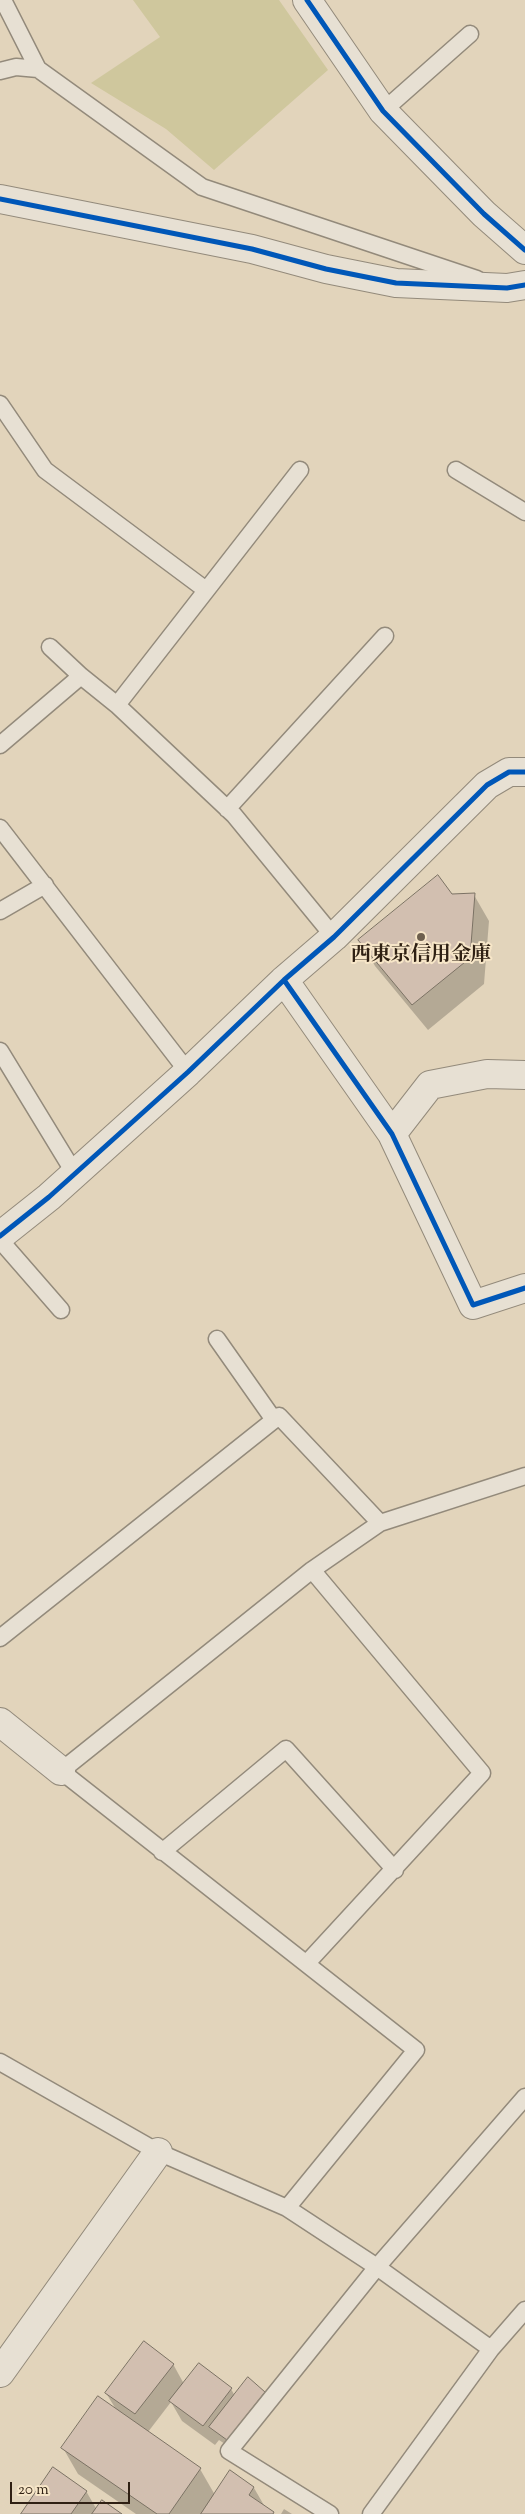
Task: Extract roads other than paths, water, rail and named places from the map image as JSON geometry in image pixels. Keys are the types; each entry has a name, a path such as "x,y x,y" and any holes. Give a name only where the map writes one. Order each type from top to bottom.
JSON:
{"street":[{"path":"307,0 384,111 484,214 525,250"},
{"path":"0,199 252,249 326,269 396,283 516,287"},
{"path":"0,1236 50,1197 188,1072 284,980 334,936 487,785 508,772 525,772"},
{"path":"284,980 392,1134 473,1305 525,1288"},
{"path":"392,1134 430,1085 487,1074 525,1075"},
{"path":"0,1722 61,1771"},
{"path":"0,2373 158,2152"}],"lane":[{"path":"3,0 38,68 202,186 516,287"},
{"path":"384,111 470,34"},
{"path":"0,70 16,67 38,68"},
{"path":"0,404 45,470 206,590"},
{"path":"117,705 300,470"},
{"path":"456,470 525,512"},
{"path":"226,809 385,636"},
{"path":"50,647 81,676 117,705 226,809 334,936"},
{"path":"0,744 81,676"},
{"path":"0,828 188,1072"},
{"path":"0,911 44,885"},
{"path":"0,1051 75,1174"},
{"path":"0,1240 61,1310"},
{"path":"217,1340 274,1420"},
{"path":"0,1638 279,1416 380,1523"},
{"path":"288,2208 416,2050 61,1771 312,1570 380,1523 525,1476"},
{"path":"307,1963 395,1870 482,1773 312,1570"},
{"path":"162,1852 286,1748 395,1870"},
{"path":"0,2062 158,2152 288,2208 377,2267 491,2349"},
{"path":"330,2514 229,2451 377,2267 525,2097"},
{"path":"371,2514 491,2349 525,2310"}],"place":[{"name":"西東京信用金庫","path":"421,937"}]}
